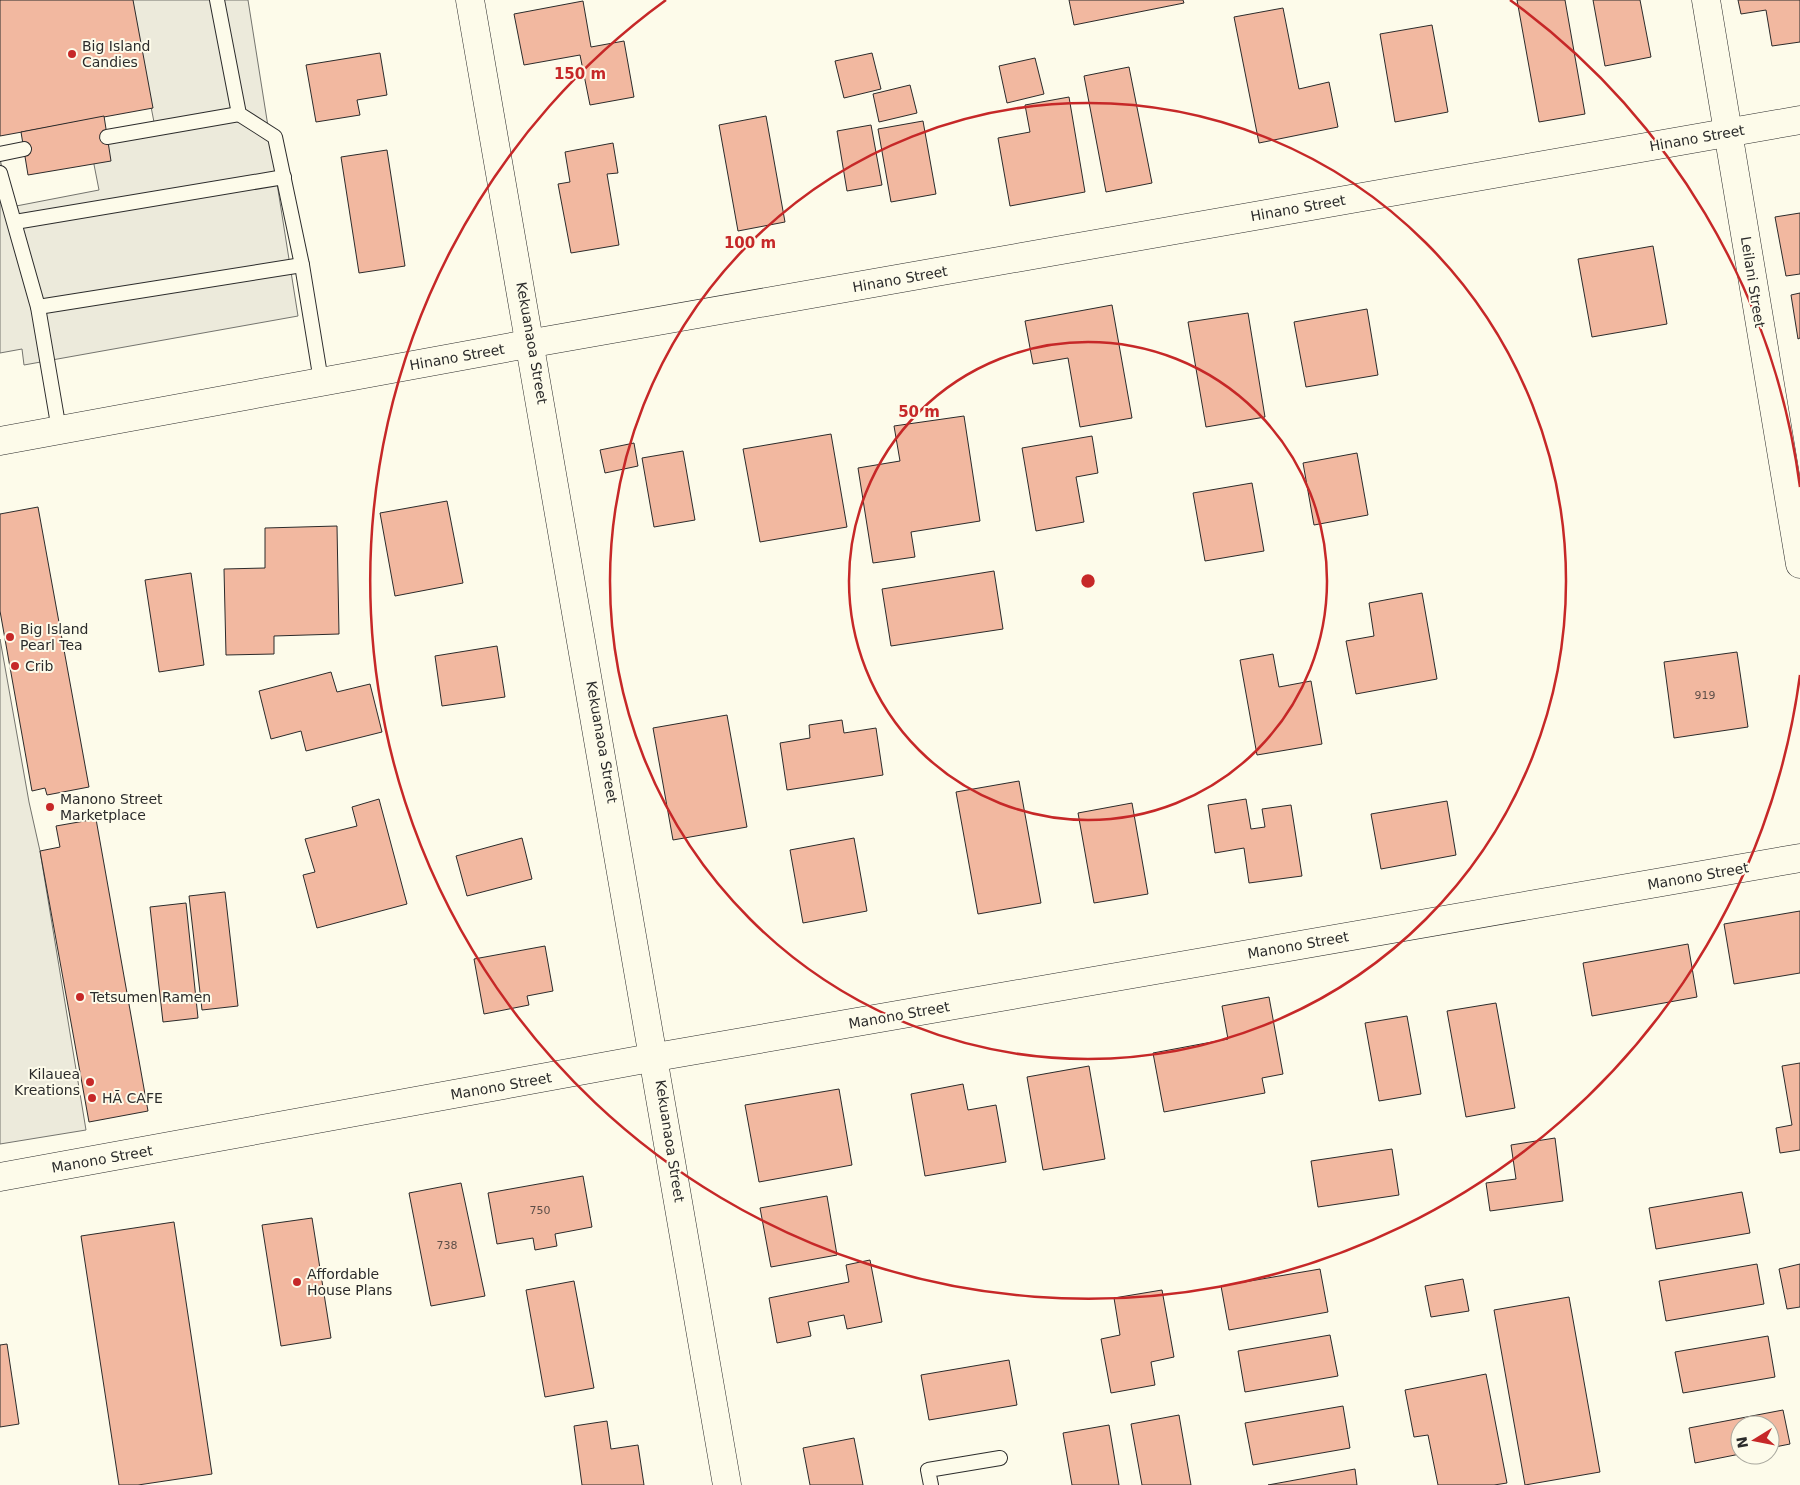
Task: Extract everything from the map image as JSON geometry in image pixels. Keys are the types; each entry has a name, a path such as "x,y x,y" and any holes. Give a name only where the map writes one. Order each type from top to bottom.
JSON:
{"street":[{"name":"Kekuanaoa Street","path":"470,0 533,343 656,1057 727,1485"},
{"name":"Leilani Street","path":"1706,0 1800,564"},
{"name":"Hinano Street","path":"0,441 533,343 1800,120"},
{"name":"Manono Street","path":"0,1177 656,1057 1800,858"}],"lane":[{"path":"217,0 239,114"},
{"path":"108,137 239,114 275,137 302,265 320,381"},
{"path":"0,154 24,149"},
{"path":"0,173 38,307 59,430"},
{"path":"15,222 284,178"},
{"path":"38,307 302,265"},
{"path":"931,1485 928,1470 1000,1458"}],"shaded area":[{"path":"130,0 248,0 298,316 24,365 22,349 0,353 0,159 11,207 99,190 88,134 154,122"},
{"path":"0,639 29,802 40,851 86,1130 0,1144"}],"building":[{"name":"Big Island Candies","path":"0,0 133,0 153,108 0,136"},
{"path":"1069,0 1183,0 1184,3 1074,25"},
{"path":"1517,0 1565,0 1585,114 1539,122"},
{"path":"1593,0 1640,0 1651,57 1605,66"},
{"path":"1738,0 1800,0 1800,42 1772,46 1766,10 1741,14"},
{"path":"583,1 591,47 624,41 634,97 590,105 580,55 524,65 514,14"},
{"path":"1283,8 1299,89 1329,82 1338,127 1259,143 1234,17"},
{"path":"1432,25 1448,112 1395,122 1380,34"},
{"path":"380,53 387,95 357,100 360,115 316,122 306,65"},
{"path":"872,53 881,89 844,98 835,61"},
{"path":"1035,58 1044,94 1007,103 999,66"},
{"path":"1129,67 1152,183 1106,192 1084,76"},
{"path":"910,85 917,113 879,122 873,94"},
{"path":"1069,97 1085,192 1010,206 998,138 1030,132 1025,105"},
{"path":"104,116 111,161 28,175 21,132"},
{"path":"766,116 785,222 738,231 719,125"},
{"path":"923,121 936,194 891,202 878,129"},
{"path":"871,125 882,185 847,191 837,131"},
{"path":"613,143 618,173 607,174 619,245 571,253 558,184 570,182 565,152"},
{"path":"387,150 405,266 359,273 341,157"},
{"path":"1800,213 1800,274 1786,276 1775,217"},
{"path":"1653,246 1667,324 1592,337 1578,259"},
{"path":"1800,293 1800,338 1798,339 1791,295"},
{"path":"1112,305 1132,418 1080,427 1068,358 1033,364 1025,321"},
{"path":"1367,309 1378,375 1306,387 1294,322"},
{"path":"1248,313 1265,417 1206,427 1188,322"},
{"path":"964,416 980,521 911,532 915,557 873,563 858,468 900,461 894,426"},
{"path":"831,434 847,527 760,542 743,449"},
{"path":"1092,436 1098,473 1076,477 1084,522 1036,531 1022,448"},
{"path":"634,443 638,466 605,473 600,450"},
{"path":"683,451 695,520 654,527 642,458"},
{"path":"1357,453 1368,515 1314,525 1303,463"},
{"path":"1252,483 1264,551 1205,561 1193,493"},
{"path":"447,501 463,583 395,596 380,513"},
{"path":"38,507 89,787 47,795 45,788 32,791 0,611 0,514"},
{"path":"337,526 339,634 274,636 274,654 226,655 224,569 265,568 265,528"},
{"path":"994,571 1003,629 891,646 882,589"},
{"path":"191,573 204,665 159,672 145,580"},
{"path":"1422,593 1437,679 1356,694 1346,641 1374,636 1369,603"},
{"path":"497,646 505,697 442,706 435,656"},
{"path":"1737,652 1748,727 1674,738 1664,662"},
{"path":"1273,654 1279,687 1311,681 1322,744 1257,755 1240,660"},
{"path":"331,672 337,692 370,684 382,732 306,751 301,731 271,739 259,691"},
{"path":"727,715 747,827 673,840 653,728"},
{"path":"842,720 844,733 876,728 883,775 787,790 780,743 810,738 809,725"},
{"path":"1019,781 1041,903 978,914 956,792"},
{"path":"379,799 407,904 317,928 303,875 315,872 305,839 357,826 352,807"},
{"path":"1246,799 1251,829 1265,827 1262,809 1291,805 1302,876 1249,883 1244,848 1215,853 1208,805"},
{"path":"1447,801 1456,855 1381,869 1371,814"},
{"path":"1132,803 1148,894 1094,903 1078,813"},
{"path":"96,819 148,1111 89,1122 40,851 60,847 56,826"},
{"path":"522,838 532,879 467,896 456,856"},
{"path":"854,838 867,911 803,923 790,850"},
{"path":"225,892 238,1006 202,1010 189,896"},
{"path":"186,903 198,1018 163,1022 150,907"},
{"path":"1800,911 1800,973 1734,984 1724,924"},
{"path":"1688,944 1697,997 1592,1016 1583,963"},
{"path":"545,946 553,991 527,996 529,1005 484,1014 474,959"},
{"path":"1269,997 1283,1074 1262,1078 1265,1093 1164,1112 1153,1053 1228,1039 1222,1006"},
{"path":"1496,1003 1515,1108 1466,1117 1447,1011"},
{"path":"1407,1016 1421,1094 1379,1101 1365,1023"},
{"path":"1800,1063 1800,1150 1780,1153 1776,1128 1792,1125 1782,1066"},
{"path":"1089,1066 1105,1159 1043,1170 1027,1077"},
{"path":"963,1084 968,1110 996,1105 1006,1162 925,1176 911,1094"},
{"path":"839,1089 852,1165 759,1182 745,1105"},
{"path":"1555,1138 1563,1201 1490,1211 1486,1183 1516,1179 1511,1145"},
{"path":"1392,1149 1399,1195 1318,1207 1311,1161"},
{"path":"583,1176 592,1227 555,1234 557,1246 535,1250 533,1238 497,1244 488,1193"},
{"path":"461,1183 485,1296 431,1306 409,1193"},
{"path":"1742,1192 1750,1233 1656,1249 1649,1208"},
{"path":"827,1196 837,1255 771,1267 760,1208"},
{"name":"Affordable House Plans","path":"312,1218 331,1338 281,1346 262,1225"},
{"path":"174,1222 212,1474 138,1485 119,1485 81,1236"},
{"path":"870,1260 882,1322 847,1329 844,1315 808,1322 811,1336 777,1343 769,1298 849,1282 846,1265"},
{"path":"1757,1264 1764,1304 1666,1321 1659,1281"},
{"path":"1800,1264 1800,1307 1787,1309 1779,1269"},
{"path":"1320,1269 1328,1312 1229,1330 1221,1286"},
{"path":"1463,1279 1469,1311 1431,1317 1425,1286"},
{"path":"574,1281 594,1388 545,1397 526,1290"},
{"path":"1162,1290 1174,1357 1151,1362 1155,1385 1111,1393 1101,1339 1120,1335 1114,1298"},
{"path":"1569,1297 1600,1472 1525,1485 1494,1310"},
{"path":"1330,1335 1338,1376 1245,1392 1238,1351"},
{"path":"1768,1336 1775,1377 1683,1393 1675,1352"},
{"path":"7,1344 19,1424 0,1427 0,1345"},
{"path":"1009,1360 1017,1405 929,1420 921,1375"},
{"path":"1486,1374 1507,1483 1494,1485 1438,1485 1428,1435 1414,1437 1405,1390"},
{"path":"1343,1406 1350,1448 1253,1465 1245,1423"},
{"path":"1783,1410 1790,1444 1780,1446 1780,1415 1757,1415"},
{"path":"1179,1415 1191,1485 1142,1485 1131,1424"},
{"path":"1730,1420 1730,1456 1695,1463 1689,1428"},
{"path":"607,1421 611,1449 638,1445 644,1485 582,1485 574,1426"},
{"path":"1109,1425 1119,1485 1072,1485 1063,1433"},
{"path":"854,1438 863,1485 810,1485 803,1448"},
{"path":"1355,1469 1357,1485 1268,1485"}],"place":[{"name":"Big Island Candies","path":"72,54"},
{"name":"Big Island Pearl Tea","path":"10,637"},
{"name":"Crib","path":"15,666"},
{"name":"Manono Street Marketplace","path":"50,807"},
{"name":"Tetsumen Ramen","path":"80,997"},
{"name":"Kilauea Kreations","path":"90,1082"},
{"name":"HĀ CAFE","path":"92,1098"},
{"name":"Affordable House Plans","path":"297,1282"}]}
